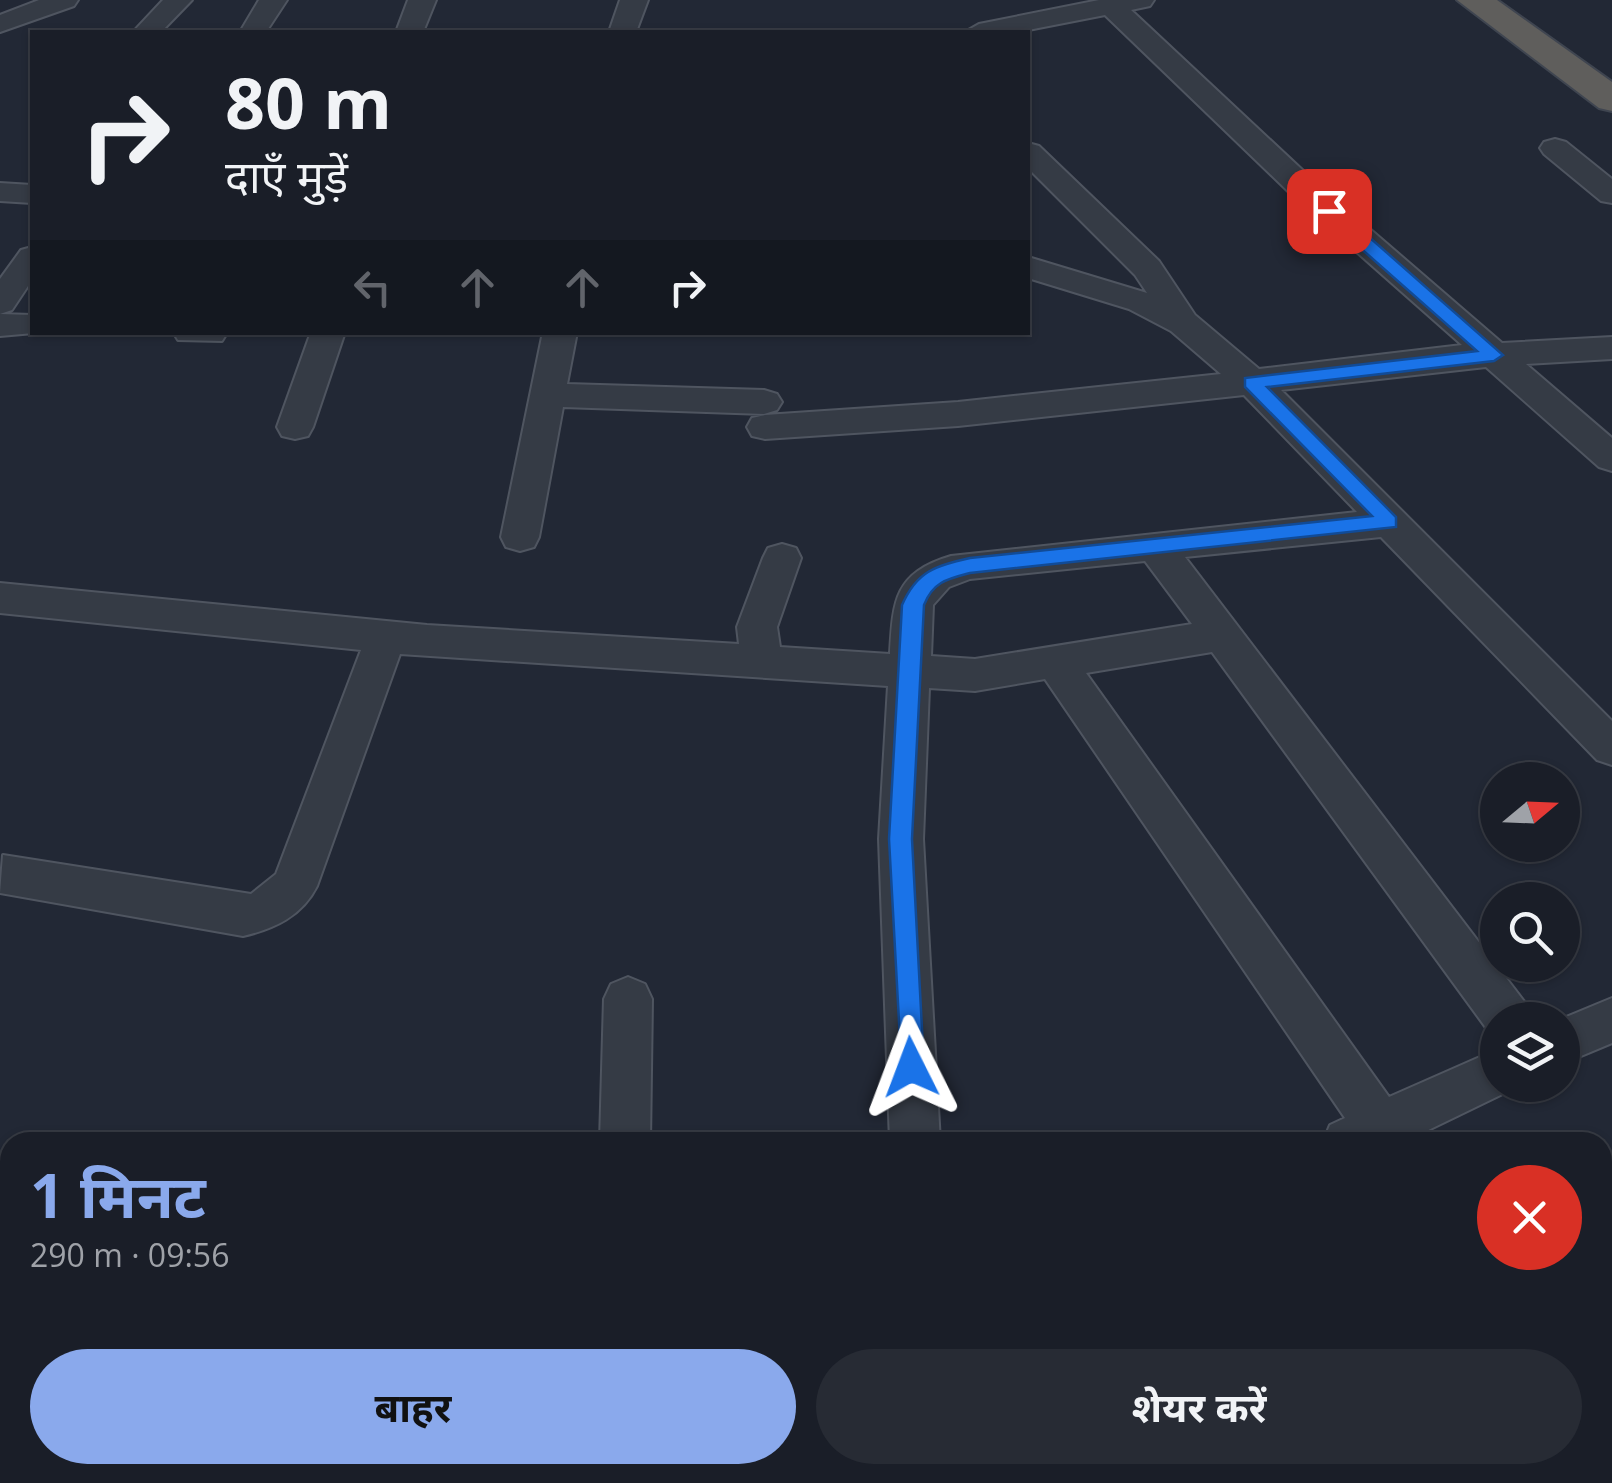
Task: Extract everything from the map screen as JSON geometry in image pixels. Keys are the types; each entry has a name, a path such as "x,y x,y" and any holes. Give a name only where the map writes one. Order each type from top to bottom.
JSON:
{"highway":[{"path":"1474,0 1605,90"}],"street":[{"path":"0,24 64,0"},
{"path":"148,30 178,0"},
{"path":"254,30 273,0"},
{"path":"411,30 422,0"},
{"path":"624,30 634,0"},
{"path":"989,30 1126,3 1302,187 1612,458"},
{"path":"1555,148 1612,194"},
{"path":"1030,154 1147,268 1183,322 1252,382 1612,748"},
{"path":"0,303 30,260"},
{"path":"1030,268 1141,302 1183,322"},
{"path":"0,325 30,326"},
{"path":"295,427 327,335"},
{"path":"520,537 559,335"},
{"path":"548,395 764,415 958,414 1494,355 1612,348"},
{"path":"914,1132 900,839 913,605 920,589 935,574 970,565 1389,522"},
{"path":"1156,547 1496,1002"},
{"path":"761,662 757,627 782,558"},
{"path":"0,598 386,637 976,674 1222,635"},
{"path":"3,875 243,916 282,900 294,886 386,637"},
{"path":"1057,664 1370,1132"},
{"path":"624,1132 628,998"},
{"path":"1580,1034 1612,1020"},
{"path":"1383,1132 1480,1081"}],"route":[{"path":"911,1067 900,839 913,605 920,589 935,574 970,565 1389,522 1252,382 1494,355 1329,211"}]}
